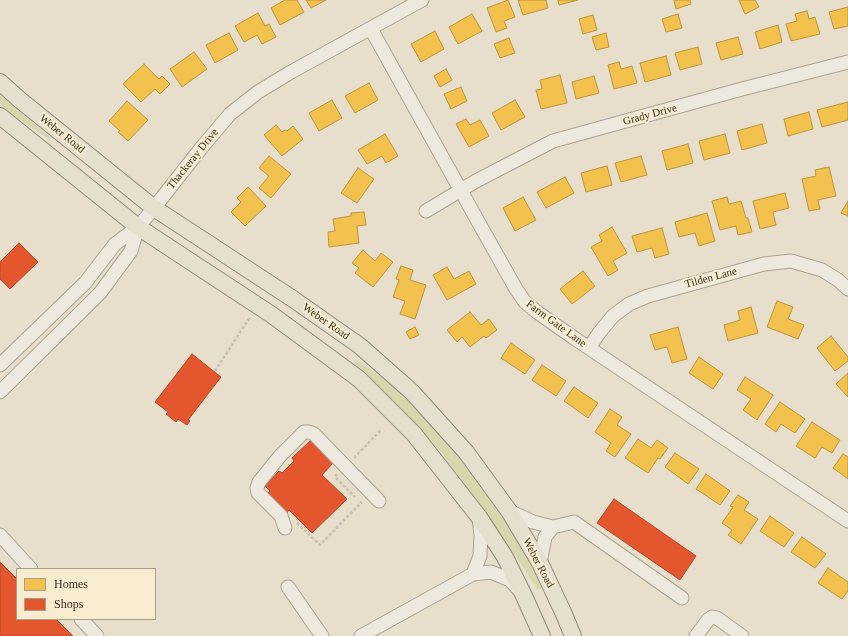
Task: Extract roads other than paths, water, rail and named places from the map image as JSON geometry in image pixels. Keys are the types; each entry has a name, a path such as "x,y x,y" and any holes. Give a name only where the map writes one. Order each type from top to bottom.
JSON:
{"main road":[{"name":"Weber Road","path":"0,82 20,100 154,208 293,299 366,350 412,392 466,452 509,511 540,563 564,612 573,636"},
{"path":"0,116 138,227 258,305 359,379 414,434 479,517 505,557 542,636"}],"street":[{"name":"Thackeray Drive","path":"0,365 85,283 115,244 138,227 230,114 258,92 291,72 422,0"},
{"name":"Farm Gate Lane","path":"371,29 525,302 589,348 848,521"},
{"name":"Grady Drive","path":"426,211 461,190 553,141 742,89 848,62"},
{"path":"0,392 100,293 132,251 138,227"},
{"name":"Tilden Lane","path":"589,348 613,316 629,304 648,296 764,264 791,261 822,270 838,280 848,289"},
{"path":"291,525 258,493 257,488 259,482 280,456 304,432 314,434 379,501"},
{"path":"509,511 533,522 553,527 574,522 682,598"},
{"path":"473,574 480,556 481,536 479,517"},
{"path":"540,563 545,537 553,527"},
{"path":"0,534 30,568"},
{"path":"361,636 473,574 491,572 501,576 510,580 524,596"},
{"path":"288,587 322,636"},
{"path":"696,636 712,617 717,618 742,636"},
{"path":"82,620 97,636"}]}
